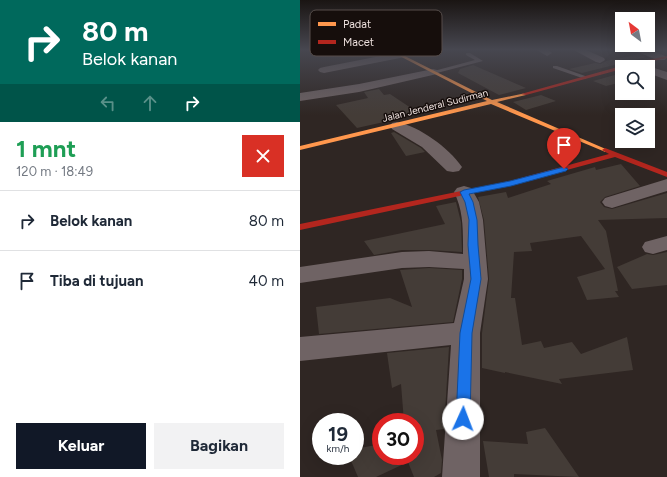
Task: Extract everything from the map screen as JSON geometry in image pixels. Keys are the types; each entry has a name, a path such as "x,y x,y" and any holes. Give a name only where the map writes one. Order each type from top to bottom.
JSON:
{"street":[{"name":"Jalan Jenderal Sudirman","path":"300,148 401,125 610,71"},
{"path":"300,97 353,92 433,72 516,113 667,175"},
{"path":"655,72 667,76"},
{"path":"401,125 428,143 453,167"},
{"path":"300,227 542,176 617,154"},
{"path":"612,202 667,185"},
{"path":"461,477 466,333 476,279 473,220 469,202 469,192"},
{"path":"300,275 402,260 429,259 475,262"},
{"path":"300,349 466,333"}],"lane":[{"path":"568,71 585,77"}],"building":[{"path":"459,71 487,71 526,88 499,95 458,73"},
{"path":"576,71 589,71 582,73"},
{"path":"615,75 615,84 606,86 593,81"},
{"path":"379,89 384,95 390,94 417,112 400,116 402,118 357,128 336,105 368,98 364,92"},
{"path":"541,95 556,101 526,110 513,102"},
{"path":"394,132 425,152 406,156 391,133"},
{"path":"621,164 640,186 605,197 600,202 604,207 612,209 667,193 667,218 598,220 606,231 618,291 615,291 619,297 587,300 577,277 605,269 581,236 530,243 532,251 514,252 511,298 515,298 522,345 541,341 544,348 572,342 581,354 627,337 633,370 559,379 562,384 482,368 482,333 489,279 484,220 478,197 506,192 508,198 551,184 547,181 595,167 596,170"},
{"path":"456,202 461,222 462,252 402,250 374,255 364,241 445,224 436,206"},
{"path":"667,252 667,285 632,289 617,267 647,254 653,255"},
{"path":"429,268 462,270 462,279 453,322 319,334 316,307 390,298 412,307 400,270"},
{"path":"449,347 444,429 436,430 442,460 441,473 434,477 414,477 409,465 424,465 424,413 403,413 401,384 392,388 387,353"},
{"path":"545,428 579,477 514,474 514,477 489,477 483,441 528,444 526,432"},
{"path":"372,446 372,465 402,465 376,477 358,477 353,465 364,465 364,447"}],"traffic: slow":[{"path":"432,71 502,107 605,150"},
{"path":"300,148 524,94"}],"traffic: jam":[{"path":"524,94 607,71"},
{"path":"605,150 667,175"},
{"path":"300,227 511,183 617,154"}],"route":[{"path":"463,419 466,333 476,279 473,245 473,220 469,202 464,192 511,184 564,169"}]}
